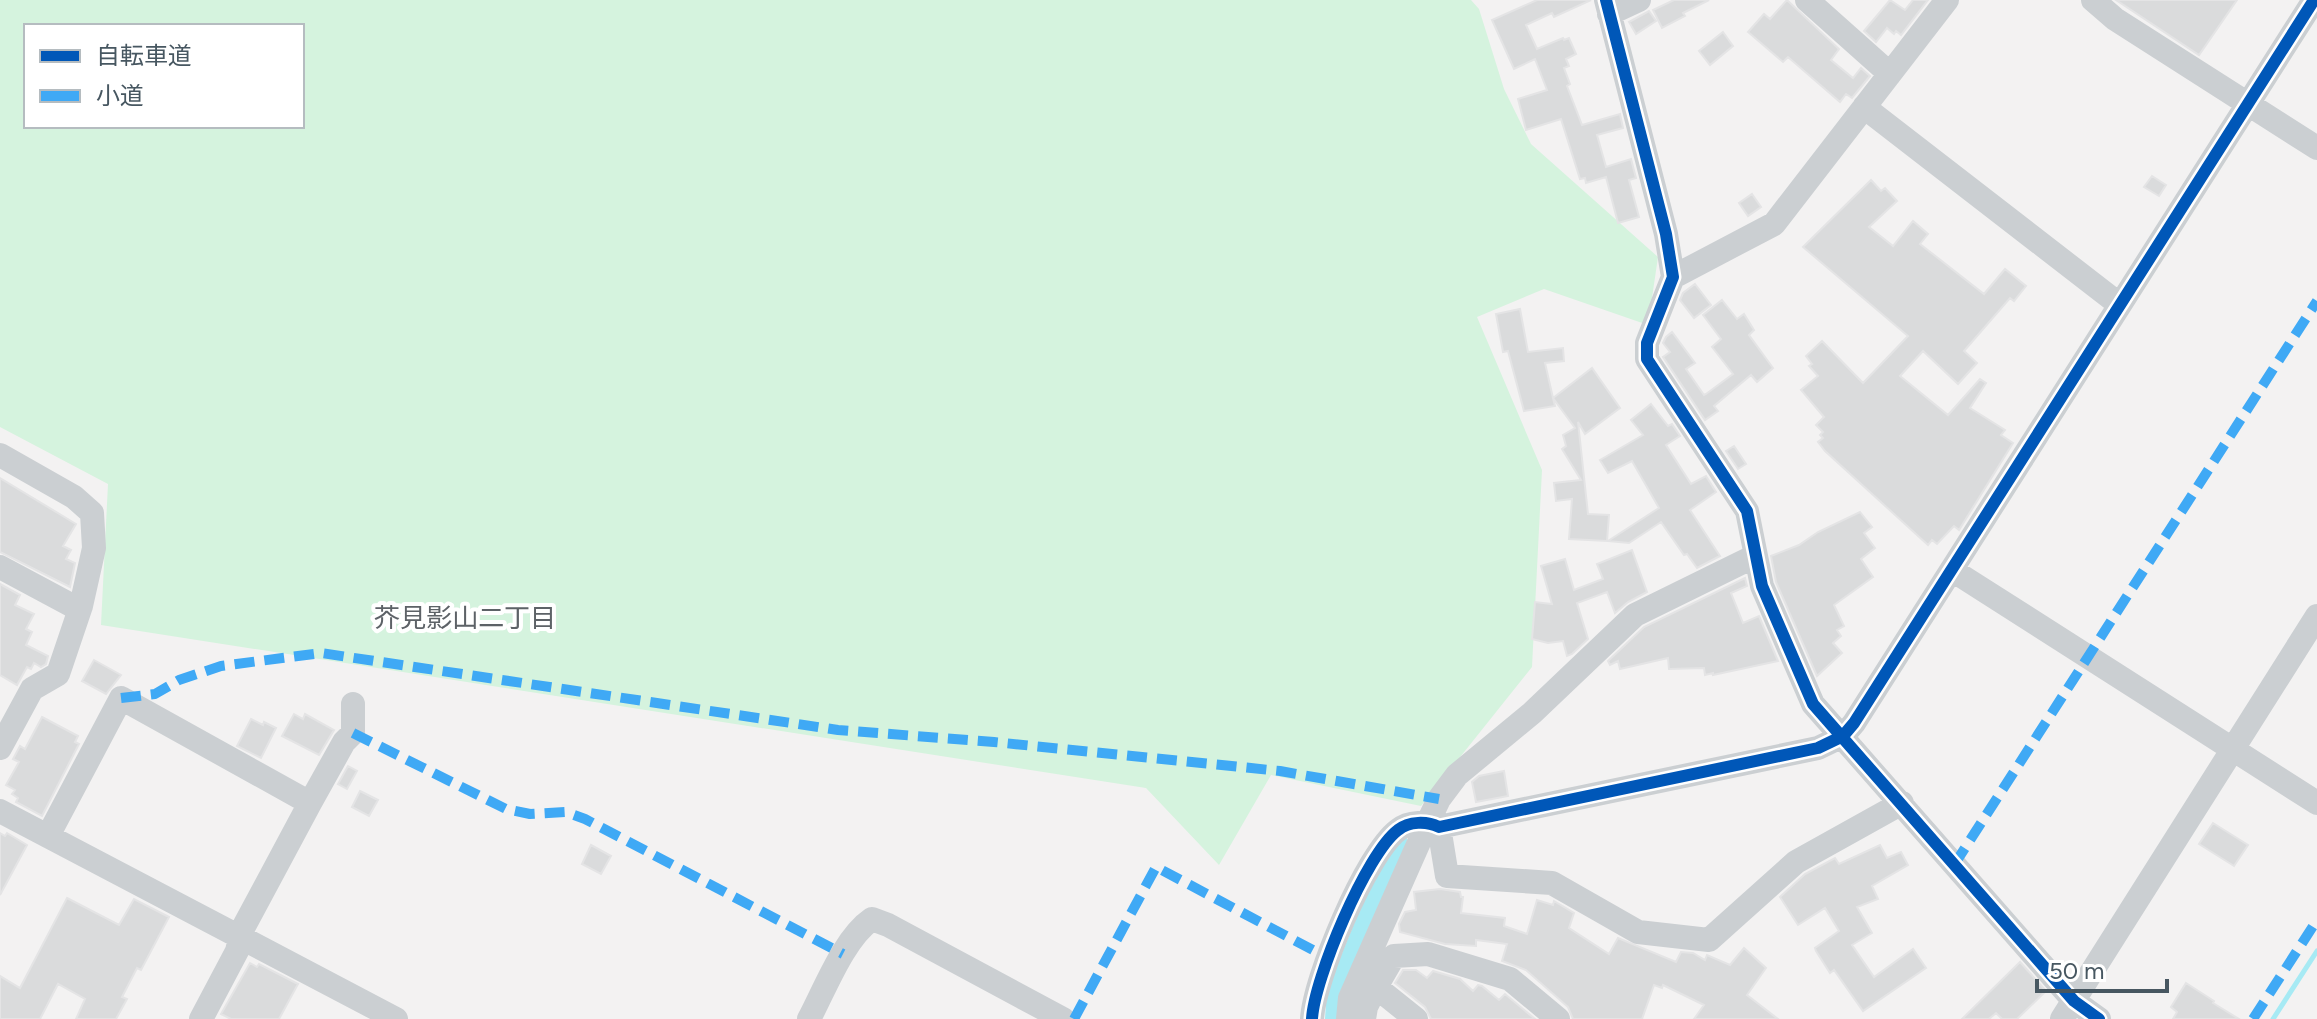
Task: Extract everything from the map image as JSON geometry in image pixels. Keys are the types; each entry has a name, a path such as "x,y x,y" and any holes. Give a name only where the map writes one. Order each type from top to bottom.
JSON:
{"street":[{"path":"1639,0 1608,7 1666,234 1673,277 1647,343 1647,359 1747,511 1762,586 1813,704 1902,803 2068,1010 2099,1019"},
{"path":"1807,0 1890,74"},
{"path":"1673,277 1774,224 1947,0"},
{"path":"2093,0 2115,19 2317,148"},
{"path":"1312,1019 1313,1003 1326,957 1379,848 1400,827 1434,824 1818,748 1843,736 2314,0"},
{"path":"1864,107 2120,305"},
{"path":"0,455 74,497 92,513 94,548 81,606 58,674 32,689 0,748"},
{"path":"1348,1019 1350,998 1434,824 1439,799 1457,775 1532,713 1635,615 1755,556"},
{"path":"0,567 71,605 81,606"},
{"path":"1952,570 2317,803"},
{"path":"2068,1010 2317,616"},
{"path":"48,836 121,698 310,803"},
{"path":"201,1019 310,803 344,742 353,733 353,704"},
{"path":"1434,824 1447,876 1552,883 1638,932 1709,940 1796,862 1902,803"},
{"path":"0,811 396,1019"},
{"path":"809,1019 843,954 862,926 872,919 1063,1019"},
{"path":"1364,1019 1376,987 1394,956 1428,954 1510,979 1558,1019"},
{"path":"1376,987 1416,1019"}],"green space":[{"path":"0,0 1471,0 1479,9 1504,89 1531,144 1658,257 1648,325 1544,289 1477,317 1542,470 1532,667 1421,806 1271,775 1219,865 1146,788 101,625 108,484 0,427"}],"building":[{"path":"1537,0 1591,0 1554,17 1552,13 1526,25 1537,49 1569,38 1576,54 1566,59 1569,66 1564,68 1570,84 1567,86 1582,125 1620,114 1623,128 1597,135 1606,167 1631,159 1636,178 1629,180 1639,217 1618,223 1606,177 1586,183 1585,178 1580,179 1561,119 1526,130 1518,99 1547,90 1535,59 1514,69 1492,20"},
{"path":"1674,0 1709,0 1662,28 1653,10"},
{"path":"1787,0 1839,49 1831,60 1853,78 1861,68 1870,76 1852,98 1846,94 1840,102 1788,57 1783,62 1748,32 1764,14 1770,19"},
{"path":"1890,0 1905,10 1913,0 1928,0 1901,35 1887,28 1876,42 1864,31"},
{"path":"2116,0 2237,0 2199,55"},
{"path":"1649,11 1656,21 1636,34 1629,22"},
{"path":"1723,32 1733,46 1710,65 1699,51"},
{"path":"2152,176 2166,185 2159,196 2144,187"},
{"path":"1871,180 1881,191 1885,188 1897,201 1869,227 1893,246 1913,221 1928,234 1920,244 1984,294 2005,269 2026,286 2014,301 2010,298 1964,351 1977,363 1958,384 1923,351 1900,376 1948,415 1980,379 1986,383 1970,408 2005,430 2001,435 2013,443 1959,530 1954,526 1937,544 1932,540 1928,545 1825,451 1818,442 1823,438 1820,435 1823,432 1816,425 1824,417 1801,390 1818,376 1809,366 1812,364 1806,356 1822,341 1863,383 1908,336 1803,247"},
{"path":"1752,194 1761,207 1748,216 1739,203"},
{"path":"1695,284 1711,305 1694,318 1680,300 1683,293"},
{"path":"1722,300 1737,319 1744,314 1754,330 1749,335 1773,368 1757,382 1751,375 1714,406 1718,411 1705,420 1663,357 1670,352 1663,343 1672,332 1695,363 1686,369 1706,394 1733,374 1712,347 1721,339 1703,315"},
{"path":"1520,309 1528,352 1563,348 1564,361 1545,363 1555,406 1524,411 1508,351 1503,352 1496,314"},
{"path":"1592,368 1620,408 1585,434 1578,422 1588,514 1609,515 1607,541 1569,539 1572,499 1556,501 1554,483 1581,480 1562,449 1566,446 1563,435 1575,428 1553,398"},
{"path":"1651,404 1680,436 1666,445 1691,484 1706,476 1716,492 1690,510 1720,556 1697,568 1661,522 1629,543 1608,541 1659,508 1632,461 1608,473 1600,460 1643,435 1631,420"},
{"path":"1734,446 1746,464 1738,469 1726,451"},
{"path":"0,478 76,524 63,546 71,550 66,559 75,563 70,587 0,552"},
{"path":"1860,512 1872,527 1864,533 1875,548 1861,559 1873,577 1834,605 1844,626 1837,630 1841,636 1833,643 1842,653 1817,676 1776,582 1771,556 1799,545"},
{"path":"1632,550 1647,592 1615,613 1607,592 1577,603 1588,639 1572,654 1567,656 1563,641 1548,643 1532,639 1535,602 1552,604 1541,566 1565,559 1574,590 1603,579 1597,564"},
{"path":"1745,578 1747,586 1731,593 1743,623 1759,616 1778,661 1713,675 1705,675 1704,668 1669,669 1668,658 1620,669 1618,661 1610,665 1608,661 1644,627"},
{"path":"0,584 20,595 15,605 34,614 26,629 32,632 26,645 48,656 46,664 41,667 34,663 31,669 27,667 17,685 0,675"},
{"path":"94,660 121,675 106,694 82,681"},
{"path":"294,714 303,719 305,714 334,730 319,755 282,736"},
{"path":"42,717 78,736 75,742 79,744 42,816 16,802 18,798 12,794 15,790 6,785 19,762 13,759 20,746 25,749"},
{"path":"251,719 276,728 261,758 237,746"},
{"path":"348,766 357,771 347,789 338,784"},
{"path":"1504,771 1508,796 1476,802 1472,782 1479,776"},
{"path":"360,791 378,800 369,816 352,807"},
{"path":"2213,823 2248,845 2234,866 2199,844"},
{"path":"0,833 5,836 7,833 27,845 0,895"},
{"path":"591,845 611,856 601,874 582,864"},
{"path":"1880,845 1887,858 1901,852 1908,865 1872,886 1878,899 1857,907 1872,933 1852,945 1874,977 1913,949 1926,968 1863,1011 1834,970 1830,973 1816,951 1815,948 1839,931 1825,908 1798,925 1780,897 1805,874 1835,858 1839,864"},
{"path":"1440,889 1460,892 1463,897 1461,913 1505,918 1504,926 1527,934 1537,900 1553,905 1554,901 1574,913 1569,928 1609,954 1618,938 1676,962 1681,952 1693,953 1705,960 1707,955 1730,965 1744,948 1766,968 1747,995 1778,1019 1694,1019 1704,1005 1663,985 1662,988 1654,985 1642,1019 1573,1019 1568,1007 1526,970 1502,961 1507,944 1476,940 1476,946 1445,944 1400,932 1399,924 1405,912 1416,910 1414,892"},
{"path":"67,898 119,925 134,899 169,917 141,970 137,968 122,997 127,999 116,1019 76,1019 85,999 58,984 40,1019 0,1019 0,976 20,988"},
{"path":"2020,962 2046,991 2017,1019 2002,1019 1996,1013 1989,1019 1962,1019"},
{"path":"250,963 257,967 259,964 298,984 279,1019 231,1019 221,1014"},
{"path":"1403,970 1416,970 1427,978 1433,971 1460,979 1473,991 1478,985 1482,986 1499,1000 1505,994 1535,1019 1431,1019 1425,1007 1395,983"},
{"path":"2186,983 2239,1019 2173,1019 2177,1012 2171,1007"}],"waterway":[{"path":"1334,1019 1342,977 1398,840"},
{"path":"2273,1019 2317,951"}],"marked path":[{"path":"1954,865 2317,301"},
{"path":"121,698 155,694 179,680 221,666 321,653 838,730 994,742 1280,771 1439,799"},
{"path":"353,733 506,809 530,814 566,812 585,819 843,954"},
{"path":"1074,1019 1156,867 1326,957"},
{"path":"2253,1019 2317,920"}],"cycle path":[{"path":"1606,0 1666,234 1673,277 1647,343 1647,359 1747,511 1762,586 1813,704 2074,1001 2099,1019"},
{"path":"1312,1019 1322,976 1357,890 1385,843 1402,827 1418,823 1439,827 1818,748 1843,736 2314,0"}],"district":[{"name":"芥見影山二丁目","path":"465,618"}]}
